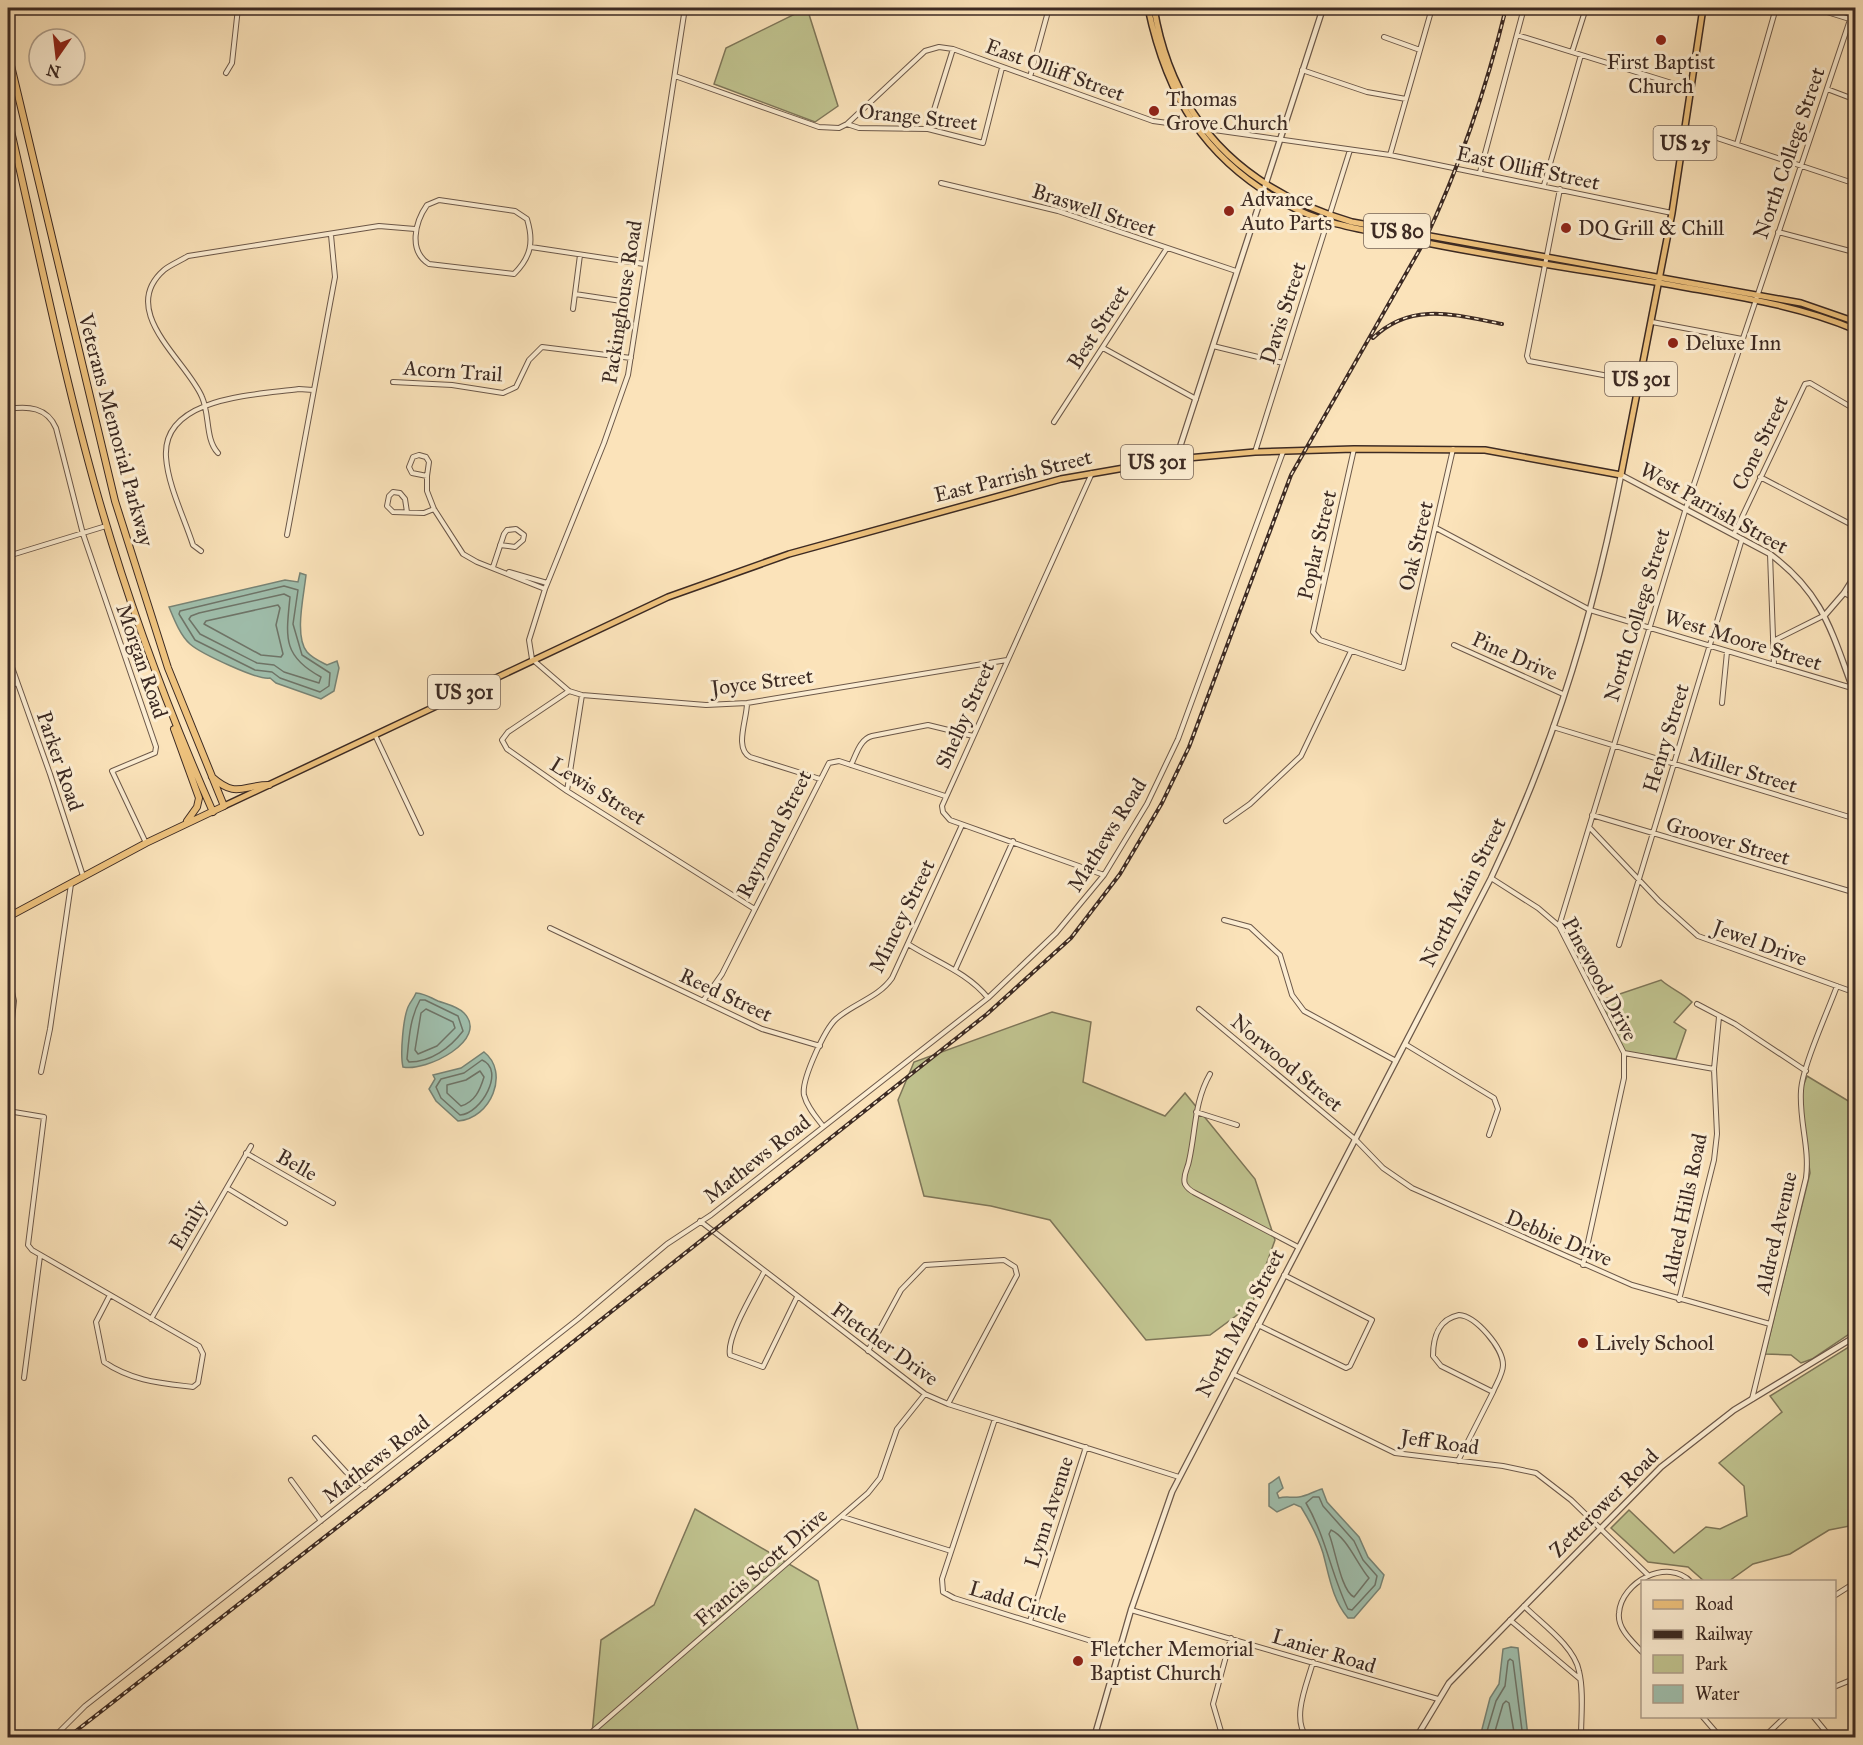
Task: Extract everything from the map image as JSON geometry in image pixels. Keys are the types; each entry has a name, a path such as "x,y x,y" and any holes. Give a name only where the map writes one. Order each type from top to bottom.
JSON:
{"highway":[{"name":"Veterans Memorial Parkway","path":"8,53 115,501 168,668 224,806"},
{"name":"Veterans Memorial Parkway","path":"8,118 72,393 107,526 167,705 213,812"},
{"path":"167,705 199,798 191,817 183,826"},
{"path":"210,775 232,790 269,785"},
{"name":"US 301","path":"8,917 146,843 224,806"}],"main road":[{"name":"US 80","path":"1148,8 1167,78 1196,127 1226,161 1263,187 1329,219 1546,264 1660,280"},
{"name":"US 80","path":"1154,8 1158,32 1171,73 1204,128 1263,187"},
{"name":"North Main Street","path":"1621,475 1660,280 1687,128 1702,8"},
{"name":"US 80","path":"1329,219 1547,257 1660,280"},
{"path":"1660,280 1801,303 1856,322"},
{"path":"1756,297 1822,316 1856,330"},
{"name":"East Parrish Street","path":"532,659 634,611 707,581 786,555 891,525 1092,472 1176,459 1255,452 1453,449 1485,450 1621,475"},
{"name":"US 301","path":"224,806 532,659"}],"street":[{"path":"226,73 232,63 238,8"},
{"name":"Packinghouse Road","path":"532,659 529,639 545,589 619,405 632,358 644,264 686,8"},
{"path":"1030,77 1049,8"},
{"path":"1232,8 1259,12 1272,8"},
{"path":"1176,459 1323,8"},
{"path":"1390,155 1431,9 1421,8"},
{"path":"1480,172 1524,8"},
{"path":"1572,52 1586,8"},
{"path":"1737,144 1776,8"},
{"path":"1814,8 1856,21"},
{"name":"North College Street","path":"1559,926 1686,508 1854,8"},
{"path":"1517,35 1692,89"},
{"path":"1384,37 1420,50"},
{"name":"East Olliff Street","path":"847,124 925,51 939,47 953,49 1153,121 1390,155 1672,213"},
{"path":"928,129 953,49"},
{"path":"1544,185 1581,55"},
{"name":"Orange Street","path":"847,124 858,128 928,129 982,143 1002,68"},
{"path":"1302,70 1367,92 1406,99"},
{"path":"675,76 819,127 838,128 847,124"},
{"path":"1827,89 1856,100"},
{"path":"1687,128 1856,184"},
{"name":"Davis Street","path":"1255,452 1350,150"},
{"name":"Braswell Street","path":"942,183 1058,211 1236,271"},
{"path":"1560,189 1527,356 1530,361 1640,382"},
{"path":"439,200 515,211 527,219 531,247 526,262 514,274 429,264 417,250 415,229 427,205 439,200"},
{"path":"218,453 212,446 205,404 198,389 154,328 148,308 153,285 164,270 188,256 380,226 415,229"},
{"path":"1778,232 1850,251 1856,255"},
{"path":"287,535 335,277 331,235"},
{"path":"531,247 644,264"},
{"name":"Best Street","path":"1054,422 1167,248"},
{"path":"573,309 580,255"},
{"path":"574,294 628,302"},
{"path":"1652,322 1742,339"},
{"path":"1213,346 1282,363"},
{"name":"Acorn Trail","path":"393,382 452,385 503,393 516,387 529,360 542,347 632,358"},
{"path":"1103,348 1196,399"},
{"name":"Cone Street","path":"1734,534 1805,384 1810,383 1856,410"},
{"path":"201,551 193,545 169,470 166,451 168,440 176,425 184,416 205,404 299,389 313,390"},
{"path":"8,409 33,408 49,416 53,422 83,534"},
{"name":"Poplar Street","path":"1351,651 1323,642 1315,637 1313,632 1354,449"},
{"name":"Oak Street","path":"1351,651 1403,668 1453,449"},
{"name":"Mathews Road","path":"53,1737 85,1706 605,1298 667,1244 824,1126 988,998 1050,939 1104,875 1137,822 1174,749 1284,451"},
{"path":"428,476 412,472 409,467 413,457 426,457 429,462 427,491 434,509 463,554 545,589"},
{"name":"Shelby Street","path":"1092,472 945,796 943,812 950,820 962,825 1013,841 1104,875"},
{"name":"West Parrish Street","path":"1621,475 1770,554 1803,582 1825,615 1856,697"},
{"name":"North Main Street","path":"1095,1737 1131,1610 1153,1543 1179,1477 1491,878 1524,807 1553,727 1590,610 1606,549 1621,475"},
{"path":"1760,477 1856,527"},
{"path":"406,512 405,499 400,493 393,492 387,500 389,510 406,512 424,513 434,509"},
{"path":"8,556 107,526"},
{"path":"493,567 500,546 504,534 510,528 524,535 523,540 515,547 500,546"},
{"name":"West Moore Street","path":"1436,528 1590,610 1852,688"},
{"name":"Morgan Road","path":"83,534 156,747 155,753 112,771 146,843"},
{"name":"Henry Street","path":"1619,945 1742,539"},
{"path":"1770,554 1774,665"},
{"path":"506,572 518,573 547,583"},
{"path":"1773,641 1825,615 1844,593 1856,574"},
{"path":"1844,593 1856,599"},
{"name":"Pine Drive","path":"1454,645 1563,694"},
{"path":"1226,821 1250,804 1301,756 1351,651"},
{"path":"1722,704 1727,652"},
{"name":"Parker Road","path":"8,656 50,774 83,877"},
{"name":"Joyce Street","path":"532,659 569,691 582,695 706,705 747,704 1006,660"},
{"path":"8,686 17,683"},
{"name":"Lewis Street","path":"569,691 508,732 502,740 507,749 567,791 753,908"},
{"path":"567,791 582,695"},
{"path":"747,704 742,745 744,753 750,757 820,779"},
{"path":"945,796 851,765 866,737 928,725 973,735"},
{"name":"Miller Street","path":"1553,727 1612,747 1856,819"},
{"path":"374,735 421,833"},
{"name":"Raymond Street","path":"703,1001 722,974 753,908 831,761 851,765"},
{"name":"Groover Street","path":"1592,815 1653,835 1856,893"},
{"name":"Mincey Street","path":"824,1126 809,1107 803,1091 806,1076 836,1019 888,984 962,825"},
{"name":"Jewel Drive","path":"1589,827 1639,880 1698,936 1856,993"},
{"path":"955,969 1013,841"},
{"name":"Pinewood Drive","path":"1491,878 1538,908 1559,926 1624,1053 1624,1078 1583,1265"},
{"path":"40,1072 50,1029 71,884"},
{"path":"1224,920 1257,931 1280,955 1292,995 1304,1011 1396,1061"},
{"name":"Reed Street","path":"549,928 762,1029 820,1046"},
{"path":"908,944 975,981 988,998"},
{"path":"8,975 14,1001 8,1054"},
{"name":"Aldred Avenue","path":"1752,1399 1808,1166 1801,1088 1837,986"},
{"path":"1696,1004 1806,1071"},
{"name":"Norwood Street","path":"1199,1009 1356,1140"},
{"name":"Aldred Hills Road","path":"1679,1300 1714,1160 1717,1134 1714,1069 1719,1017"},
{"path":"1405,1044 1494,1098 1498,1109 1489,1136"},
{"path":"1624,1053 1714,1069"},
{"path":"1210,1074 1200,1092 1184,1178 1185,1185 1195,1193 1299,1247"},
{"path":"8,1112 44,1117 28,1245 40,1257 110,1295 200,1346 203,1354 201,1378 193,1387 132,1378 104,1362 100,1354 96,1322 110,1295"},
{"path":"1196,1112 1237,1125"},
{"name":"Debbie Drive","path":"1356,1140 1383,1168 1412,1188 1583,1265 1679,1300 1770,1324"},
{"name":"Emily","path":"152,1319 251,1146"},
{"name":"Belle","path":"246,1154 333,1203"},
{"path":"226,1188 285,1223"},
{"name":"Fletcher Drive","path":"700,1221 925,1394 948,1404 1179,1477"},
{"path":"24,1378 40,1257"},
{"path":"868,1351 901,1290 925,1265 1004,1260 1015,1267 1017,1275 948,1404"},
{"path":"764,1272 733,1336 730,1355 738,1360 763,1367 797,1297"},
{"path":"1258,1325 1346,1368 1350,1366 1372,1320 1284,1275"},
{"path":"1458,1461 1492,1392 1503,1368 1500,1355 1472,1318 1452,1316 1438,1330 1433,1356 1441,1366 1492,1392"},
{"name":"Zetterower Road","path":"1416,1737 1449,1683 1678,1451 1752,1399 1856,1336"},
{"name":"Jeff Road","path":"1232,1374 1380,1447 1406,1455 1503,1466 1536,1473 1549,1480 1648,1575"},
{"name":"Francis Scott Drive","path":"585,1737 843,1517 877,1483 897,1429 925,1394"},
{"name":"Ladd Circle","path":"995,1419 942,1579 943,1592 1120,1650"},
{"path":"315,1438 346,1472 365,1487"},
{"name":"Lynn Avenue","path":"1030,1621 1086,1447"},
{"path":"291,1480 321,1521"},
{"path":"843,1517 951,1551"},
{"path":"1642,1580 1648,1575 1664,1571 1677,1572 1689,1580"},
{"path":"1641,1581 1629,1591 1618,1613 1625,1633 1641,1651"},
{"path":"1836,1595 1856,1582"},
{"path":"1524,1606 1576,1661 1580,1679 1581,1737"},
{"name":"Lanier Road","path":"1131,1610 1438,1700"},
{"path":"1510,1620 1580,1679"},
{"path":"1223,1737 1213,1704 1231,1638"},
{"path":"1306,1737 1300,1725 1300,1712 1313,1662"},
{"path":"1836,1686 1856,1678"},
{"path":"1704,1718 1721,1737"},
{"path":"1763,1737 1784,1718"},
{"path":"1815,1718 1831,1737"}],"green space":[{"path":"807,8 838,106 815,122 714,84 726,48"},
{"path":"1661,980 1692,1002 1674,1022 1686,1030 1676,1059 1625,1052 1599,1001"},
{"path":"1052,1012 1091,1022 1083,1082 1165,1116 1185,1093 1255,1179 1275,1240 1252,1304 1210,1335 1146,1340 1050,1220 991,1206 924,1196 898,1100 914,1062"},
{"path":"1807,1076 1855,1105 1855,1330 1812,1359 1801,1363 1791,1355 1765,1354 1810,1173 1802,1110 1802,1089"},
{"path":"1855,1343 1855,1525 1829,1530 1790,1554 1753,1564 1730,1580 1703,1580 1688,1567 1648,1562 1611,1528 1629,1510 1674,1553 1706,1527 1720,1529 1747,1516 1744,1486 1719,1463 1782,1412 1770,1396"},
{"path":"695,1509 818,1581 860,1737 589,1738 592,1734 601,1640 654,1605"}],"water":[{"path":"300,573 306,575 300,626 303,645 314,658 327,665 337,661 339,668 334,691 321,699 276,683 270,678 242,671 196,648 183,636 169,607 285,580 298,582"},
{"path":"416,993 455,1007 464,1013 470,1023 469,1034 452,1052 439,1059 413,1067 403,1067 402,1045 405,1018"},
{"path":"484,1052 492,1061 496,1071 493,1093 488,1104 480,1112 458,1121 436,1101 429,1089 435,1079 433,1075 461,1068"},
{"path":"1279,1477 1283,1488 1277,1493 1279,1498 1302,1496 1322,1489 1327,1502 1359,1537 1368,1557 1384,1575 1380,1588 1354,1618 1348,1618 1338,1603 1321,1547 1301,1507 1294,1504 1277,1512 1269,1506 1269,1484"},
{"path":"1518,1648 1528,1737 1480,1737 1490,1698 1499,1684 1503,1649"}],"railway":[{"path":"67,1738 458,1433 987,1014 1071,938 1120,874 1162,803 1189,747 1291,475 1424,242 1437,213 1471,127 1506,8"},
{"path":"1373,338 1388,326 1418,315 1451,315 1502,324"}],"place":[{"name":"First Baptist Church","path":"1661,40"},
{"name":"Thomas Grove Church","path":"1154,111"},
{"name":"Advance Auto Parts","path":"1229,211"},
{"name":"DQ Grill & Chill","path":"1566,228"},
{"name":"Deluxe Inn","path":"1673,343"},
{"name":"Lively School","path":"1583,1343"},
{"name":"Fletcher Memorial Baptist Church","path":"1078,1661"}]}
